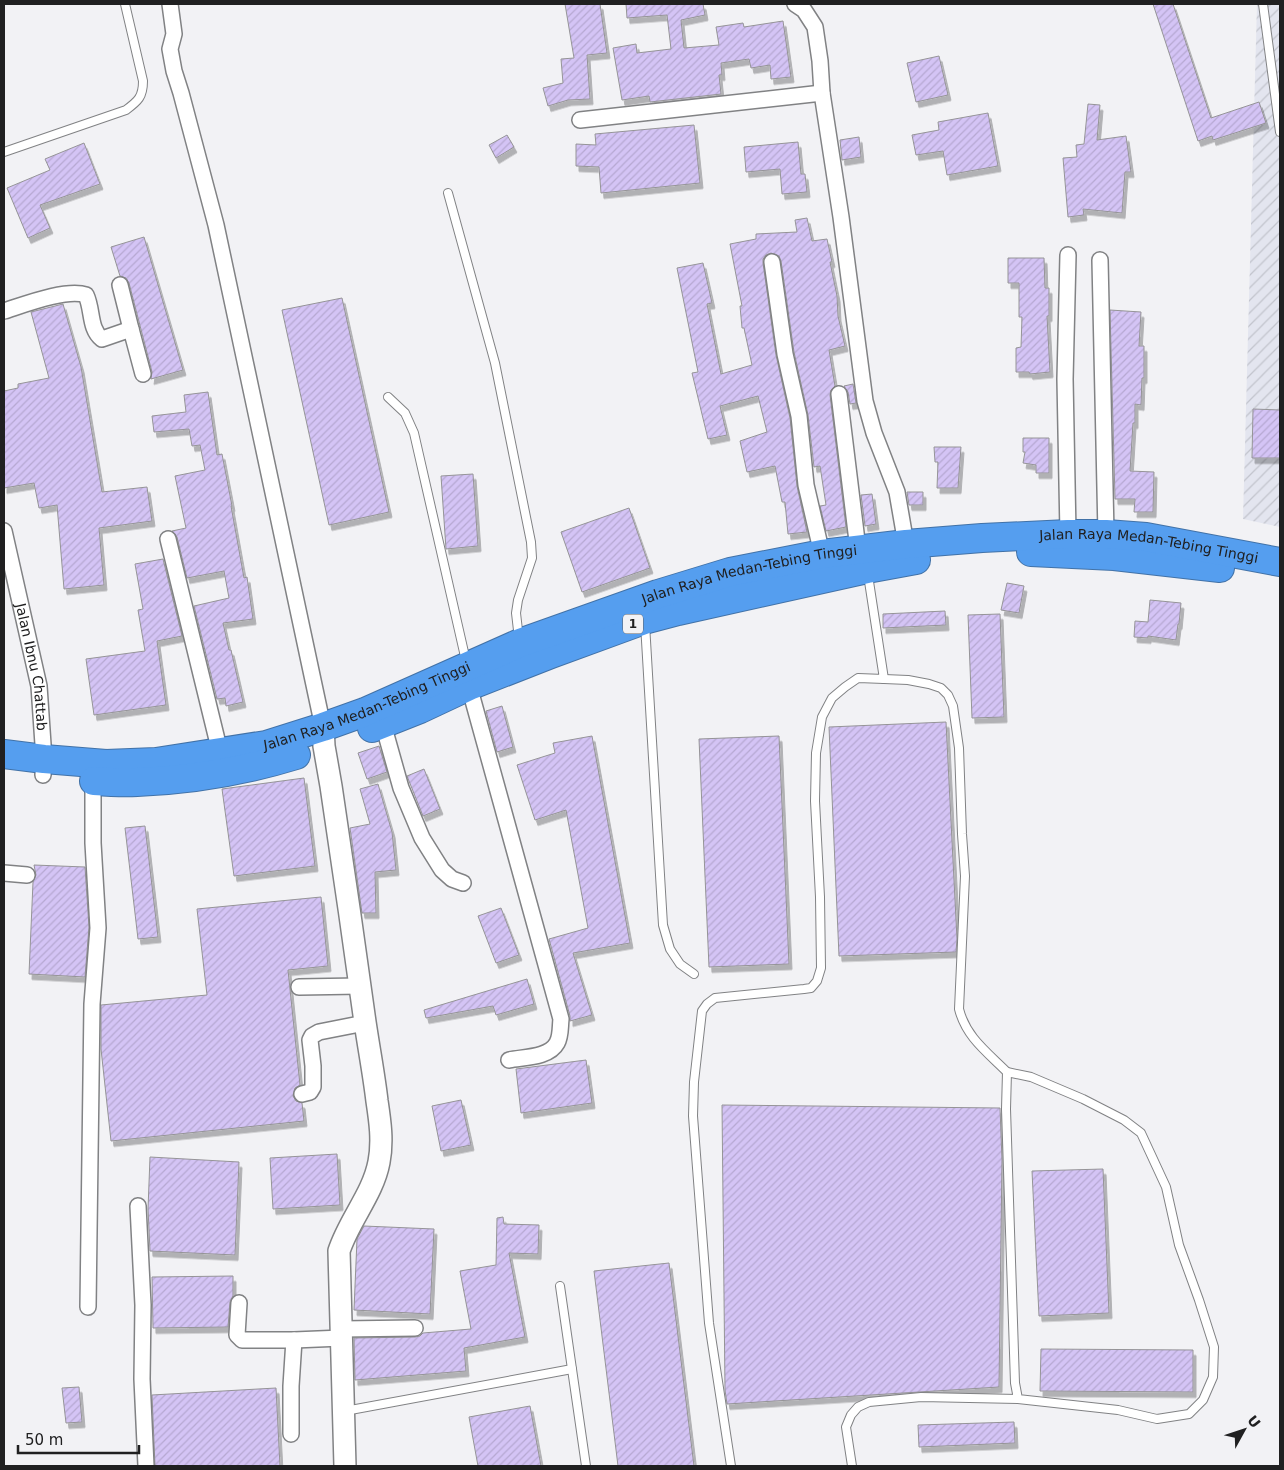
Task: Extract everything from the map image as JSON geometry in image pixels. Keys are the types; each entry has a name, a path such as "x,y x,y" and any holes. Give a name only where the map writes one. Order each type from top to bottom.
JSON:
{"highway":[{"name":"Jalan Raya Medan-Tebing Tinggi","path":"4,754 93,781 135,783 229,773 275,762 365,712 468,676 551,654 644,620 862,559 906,544 982,538 1106,534 1146,537 1280,562"},
{"name":"Jalan Raya Medan-Tebing Tinggi","path":"4,771 44,767 156,762 323,737 383,724 468,676 520,643 658,594 721,575 822,554 862,559 918,560 1030,552 1114,556 1210,566 1280,580"}],"street":[{"path":"170,4 174,34 170,49 174,71 216,225 323,737 381,1127 382,1145 380,1162 375,1177 349,1226 339,1251 345,1466"},
{"path":"795,4 804,10 815,27 822,93 841,217 865,401 874,433 897,492 906,544"},
{"path":"580,120 822,93"},
{"path":"1068,255 1065,379 1068,534"},
{"path":"1100,260 1106,534"},
{"path":"772,262 785,354 799,416 806,485 822,554"},
{"path":"120,285 143,374"},
{"path":"4,311 53,296 80,293 86,296 90,304 94,330 102,339 131,329"},
{"path":"839,394 862,559"},
{"name":"Jalan Ibnu Chattab","path":"4,531 39,686 44,767"},
{"path":"168,538 220,752"},
{"path":"468,676 560,1019 560,1033 557,1044 546,1053 509,1060"},
{"path":"383,724 401,788 422,838 442,870 452,879 463,883"},
{"path":"88,1307 92,1004 98,928 93,843 93,781"},
{"path":"4,873 27,874"},
{"path":"299,987 360,986"},
{"path":"302,1094 310,1092 313,1087 310,1040 312,1036 319,1032 365,1023"},
{"path":"138,1206 143,1305 142,1380 146,1466"},
{"path":"239,1303 237,1335 242,1340 294,1340 342,1333 415,1328"},
{"path":"291,1434 291,1386 294,1340"}],"lane":[{"path":"4,152 126,110 140,98 143,91 143,81 125,4"},
{"path":"1263,4 1280,132"},
{"path":"448,192 495,363 531,542 532,558 518,600 516,613 520,643"},
{"path":"388,397 405,414 414,433 468,676"},
{"path":"862,559 884,679"},
{"path":"644,620 663,926 670,949 680,964 694,974"},
{"path":"731,1466 709,1323 693,1116 694,1082 702,1011 715,998 811,988 817,981 821,968 820,897 815,801 816,753 822,717 832,698 858,678 908,680 928,684 940,688 948,695 954,706 959,748 965,876 959,1009 962,1022 969,1034 1007,1072 1031,1078 1083,1099 1124,1120 1141,1134 1166,1188 1179,1245 1214,1346 1213,1377 1203,1400 1189,1414 1156,1419 1118,1410 1018,1399 921,1397 869,1402 858,1407 851,1415 846,1427 852,1466"},
{"path":"1007,1072 1006,1109 1015,1383 1018,1399"},
{"path":"560,1286 586,1466"},
{"path":"344,1412 572,1369"}],"shaded area":[{"path":"1257,4 1280,4 1280,527 1243,519"}],"building":[{"path":"565,4 600,4 607,53 587,55 590,99 568,100 548,106 543,88 563,83 561,59 574,58"},
{"path":"626,4 703,4 705,15 681,20 684,48 719,45 716,27 743,23 744,27 783,21 791,77 771,79 770,65 751,68 749,59 721,63 722,75 719,75 721,94 650,102 649,96 622,100 613,48 636,44 637,53 671,49 667,15 627,18"},
{"path":"1153,4 1173,4 1211,118 1259,102 1266,123 1213,140 1212,136 1198,141"},
{"path":"939,56 948,95 916,102 907,63"},
{"path":"1088,104 1100,105 1097,140 1126,136 1131,172 1125,172 1122,213 1083,209 1084,215 1068,217 1063,158 1077,157 1076,145 1084,144"},
{"path":"988,113 998,166 947,175 943,151 916,155 912,135 939,130 938,122"},
{"path":"694,125 700,183 601,193 599,167 576,166 576,144 596,145 595,134"},
{"path":"507,135 514,147 496,158 489,145"},
{"path":"859,137 861,157 842,160 840,140"},
{"path":"798,142 801,174 805,174 807,192 782,194 780,169 746,172 744,147"},
{"path":"84,143 100,184 40,205 50,228 28,238 7,188 50,170 45,159"},
{"path":"807,218 812,241 827,239 837,296 838,316 845,346 829,350 835,386 831,390 830,395 846,527 826,531 820,506 826,505 820,466 814,467 808,415 794,352 781,261 779,256 771,253 766,255 763,263 776,355 790,418 797,486 807,532 788,534 785,502 782,502 775,466 747,472 740,441 767,432 758,396 720,406 727,435 708,439 692,373 698,372 677,268 703,263 712,303 707,304 721,374 752,365 744,328 742,328 740,306 742,306 730,244 756,239 756,234 797,232 795,220"},
{"path":"144,237 183,370 151,379 152,372 129,283 126,278 120,276 111,247"},
{"path":"1008,258 1044,258 1045,288 1049,288 1049,316 1047,316 1050,372 1030,374 1029,372 1016,372 1016,348 1021,347 1022,317 1019,317 1019,283 1008,283"},
{"path":"342,298 389,512 329,525 282,310"},
{"path":"63,304 81,367 102,492 147,487 152,521 99,528 104,585 64,589 57,505 39,508 34,483 4,488 4,391 18,388 18,384 49,378 31,312"},
{"path":"1110,310 1141,312 1139,346 1144,346 1144,378 1142,378 1141,405 1135,404 1130,471 1154,472 1153,512 1134,512 1135,499 1115,499"},
{"path":"853,384 856,403 850,404 848,392 844,386"},
{"path":"208,392 217,455 222,454 244,578 247,577 253,619 223,623 243,702 226,706 225,698 217,699 194,606 229,598 224,571 187,578 177,537 172,531 186,528 175,476 205,470 200,445 192,446 189,429 154,432 152,416 186,412 184,395"},
{"path":"1253,409 1280,410 1280,458 1252,458"},
{"path":"1023,438 1049,438 1049,473 1036,473 1036,465 1023,463 1025,452 1023,452"},
{"path":"934,447 961,447 958,488 937,488 938,462 935,462"},
{"path":"473,474 478,546 446,549 441,476"},
{"path":"907,492 923,492 923,505 909,505"},
{"path":"872,494 876,524 865,526 861,495"},
{"path":"629,508 650,568 582,592 561,532"},
{"path":"163,559 182,636 157,641 166,705 94,715 86,659 145,651 138,610 143,609 135,564"},
{"path":"1007,583 1024,586 1019,613 1001,610"},
{"path":"1150,600 1181,603 1176,640 1148,636 1148,638 1134,637 1135,621 1148,622"},
{"path":"945,611 946,625 883,628 883,614"},
{"path":"1000,614 1004,717 972,718 968,615"},
{"path":"502,706 513,747 497,752 486,711"},
{"path":"946,722 957,939 956,952 839,956 829,727"},
{"path":"592,736 630,943 573,953 592,1015 570,1021 549,939 588,928 566,810 535,820 517,765 555,753 553,743"},
{"path":"779,736 789,964 709,967 699,739"},
{"path":"379,746 387,772 367,779 358,753"},
{"path":"424,769 440,809 423,816 407,776"},
{"path":"304,778 315,866 234,876 222,789"},
{"path":"378,784 392,832 396,870 375,872 376,913 362,913 350,828 370,824 360,789"},
{"path":"145,826 158,937 138,939 125,828"},
{"path":"34,865 85,867 89,927 85,977 29,974 33,882 36,875"},
{"path":"321,897 328,966 288,970 300,1085 295,1088 293,1096 296,1101 302,1103 304,1121 111,1141 101,1049 101,1005 207,995 197,909"},
{"path":"501,908 519,955 496,963 478,916"},
{"path":"527,979 534,1004 496,1015 493,1006 426,1018 424,1010"},
{"path":"586,1060 592,1103 521,1113 516,1069"},
{"path":"461,1100 471,1145 441,1151 432,1106"},
{"path":"722,1105 1000,1108 1002,1160 999,1387 727,1404 725,1390"},
{"path":"337,1154 340,1205 273,1209 270,1158"},
{"path":"150,1157 239,1162 235,1255 150,1251 148,1209"},
{"path":"1103,1169 1109,1313 1039,1316 1032,1171"},
{"path":"503,1217 504,1224 539,1225 538,1254 509,1253 525,1337 464,1348 466,1371 355,1380 354,1338 415,1337 423,1333 471,1329 460,1271 496,1265 497,1218"},
{"path":"364,1226 434,1229 430,1314 354,1310 357,1239"},
{"path":"669,1263 694,1466 618,1466 594,1271"},
{"path":"233,1276 233,1296 230,1302 228,1327 153,1328 152,1277"},
{"path":"1041,1349 1193,1350 1193,1392 1040,1391"},
{"path":"79,1387 82,1422 66,1423 62,1388"},
{"path":"276,1388 280,1466 155,1466 152,1395"},
{"path":"530,1406 541,1466 478,1466 469,1417"},
{"path":"1014,1422 1015,1443 919,1447 918,1425"}]}
